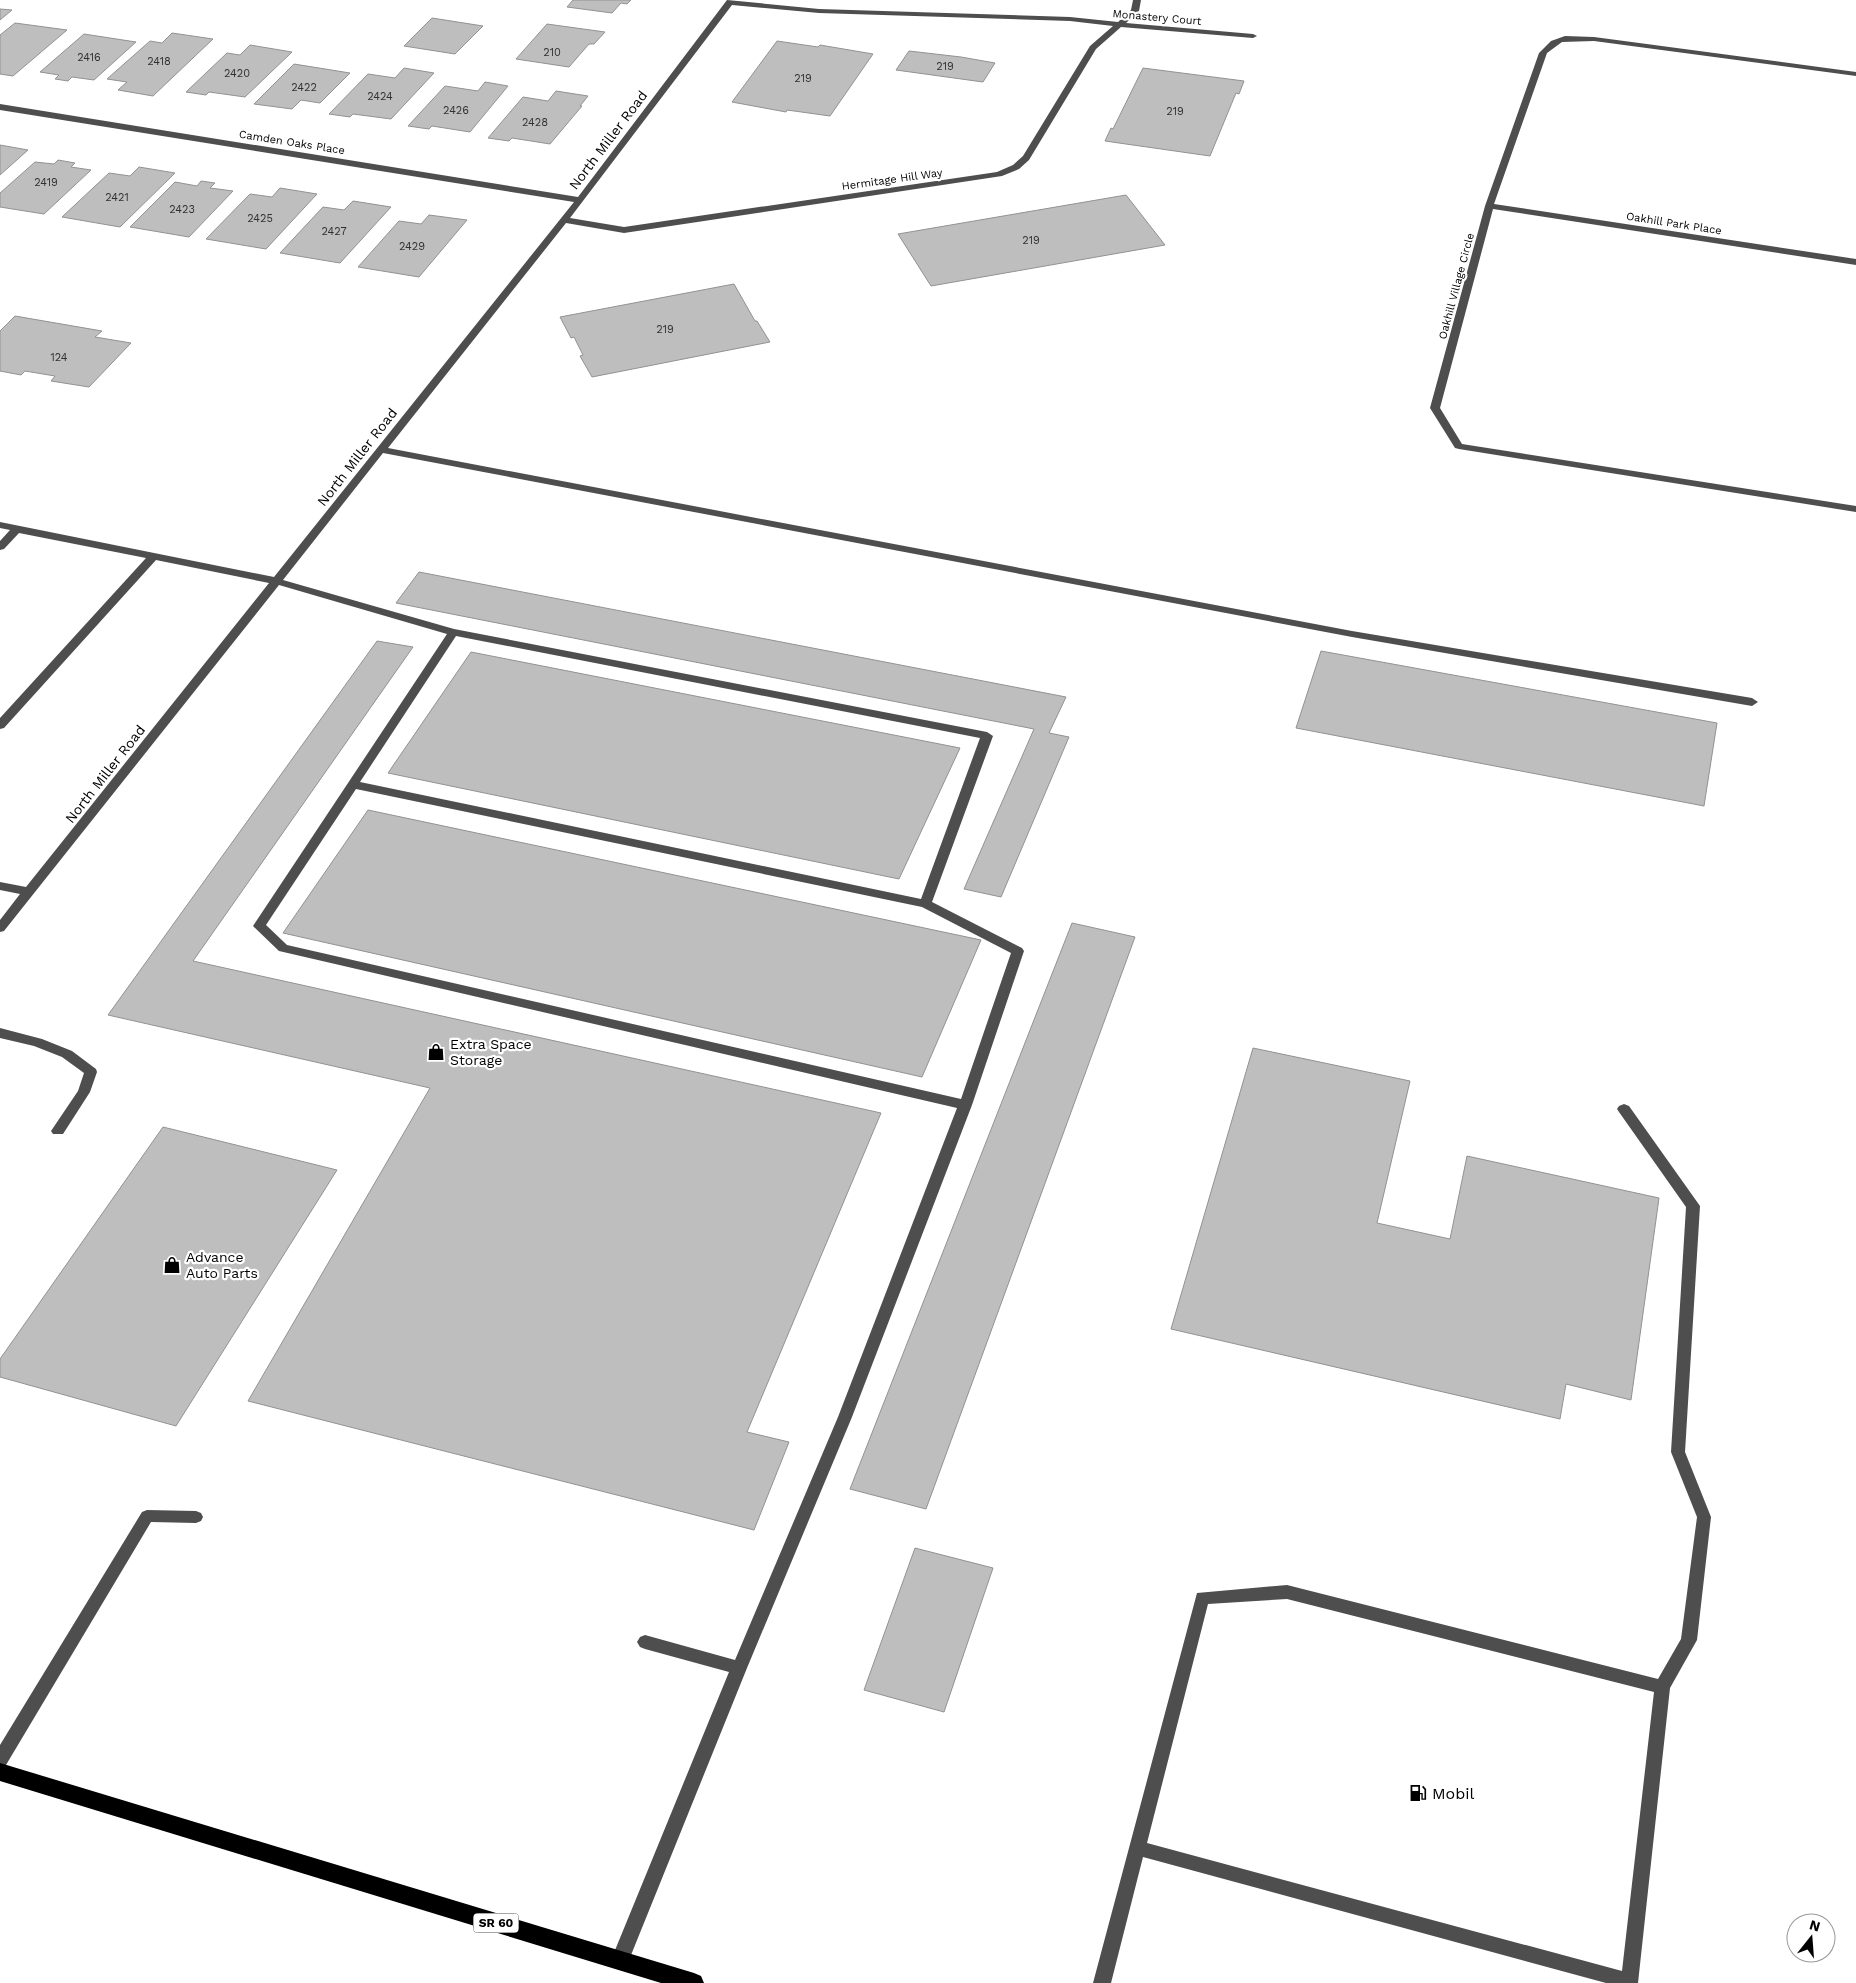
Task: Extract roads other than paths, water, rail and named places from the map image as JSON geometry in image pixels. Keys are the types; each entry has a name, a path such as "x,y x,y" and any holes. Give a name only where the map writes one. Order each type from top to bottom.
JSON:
{"highway":[{"name":"SR 60","path":"0,1772 694,1983"}],"street":[{"name":"Hermitage Hill Way","path":"563,220 624,230 999,174 1016,168 1026,158 1093,48 1136,11 1137,0"},
{"name":"Monastery Court","path":"730,1 819,11 1070,19 1253,36"},
{"name":"North Miller Road","path":"0,928 580,200 730,1"},
{"name":"Oakhill Village Circle","path":"1856,74 1594,39 1557,39 1549,44 1542,53 1489,206 1435,408 1459,446 1856,509"},
{"name":"Camden Oaks Place","path":"0,107 580,200"},
{"name":"Oakhill Park Place","path":"1489,206 1856,262"},
{"path":"380,450 1352,634 1752,702"},
{"path":"0,525 276,582 453,632 987,736 925,904"},
{"path":"0,547 17,529"},
{"path":"0,725 153,556"},
{"path":"453,632 259,926 283,948 965,1105"},
{"path":"352,784 925,904 1018,951 965,1105 845,1417 739,1668 620,1960"},
{"path":"0,886 29,892"},
{"path":"0,1033 37,1042 67,1054 91,1072 84,1092 58,1131"},
{"path":"1138,1848 1629,1982 1662,1687 1689,1640 1704,1518 1678,1452 1693,1206 1624,1109"},
{"path":"0,1760 147,1516 196,1517"},
{"path":"1102,1983 1202,1598 1287,1592 1662,1687"},
{"path":"645,1642 739,1668"}],"place":[{"name":"Extra Space Storage","path":"436,1052"},
{"name":"Advance Auto Parts","path":"172,1265"},
{"name":"Mobil","path":"1418,1793"}]}
